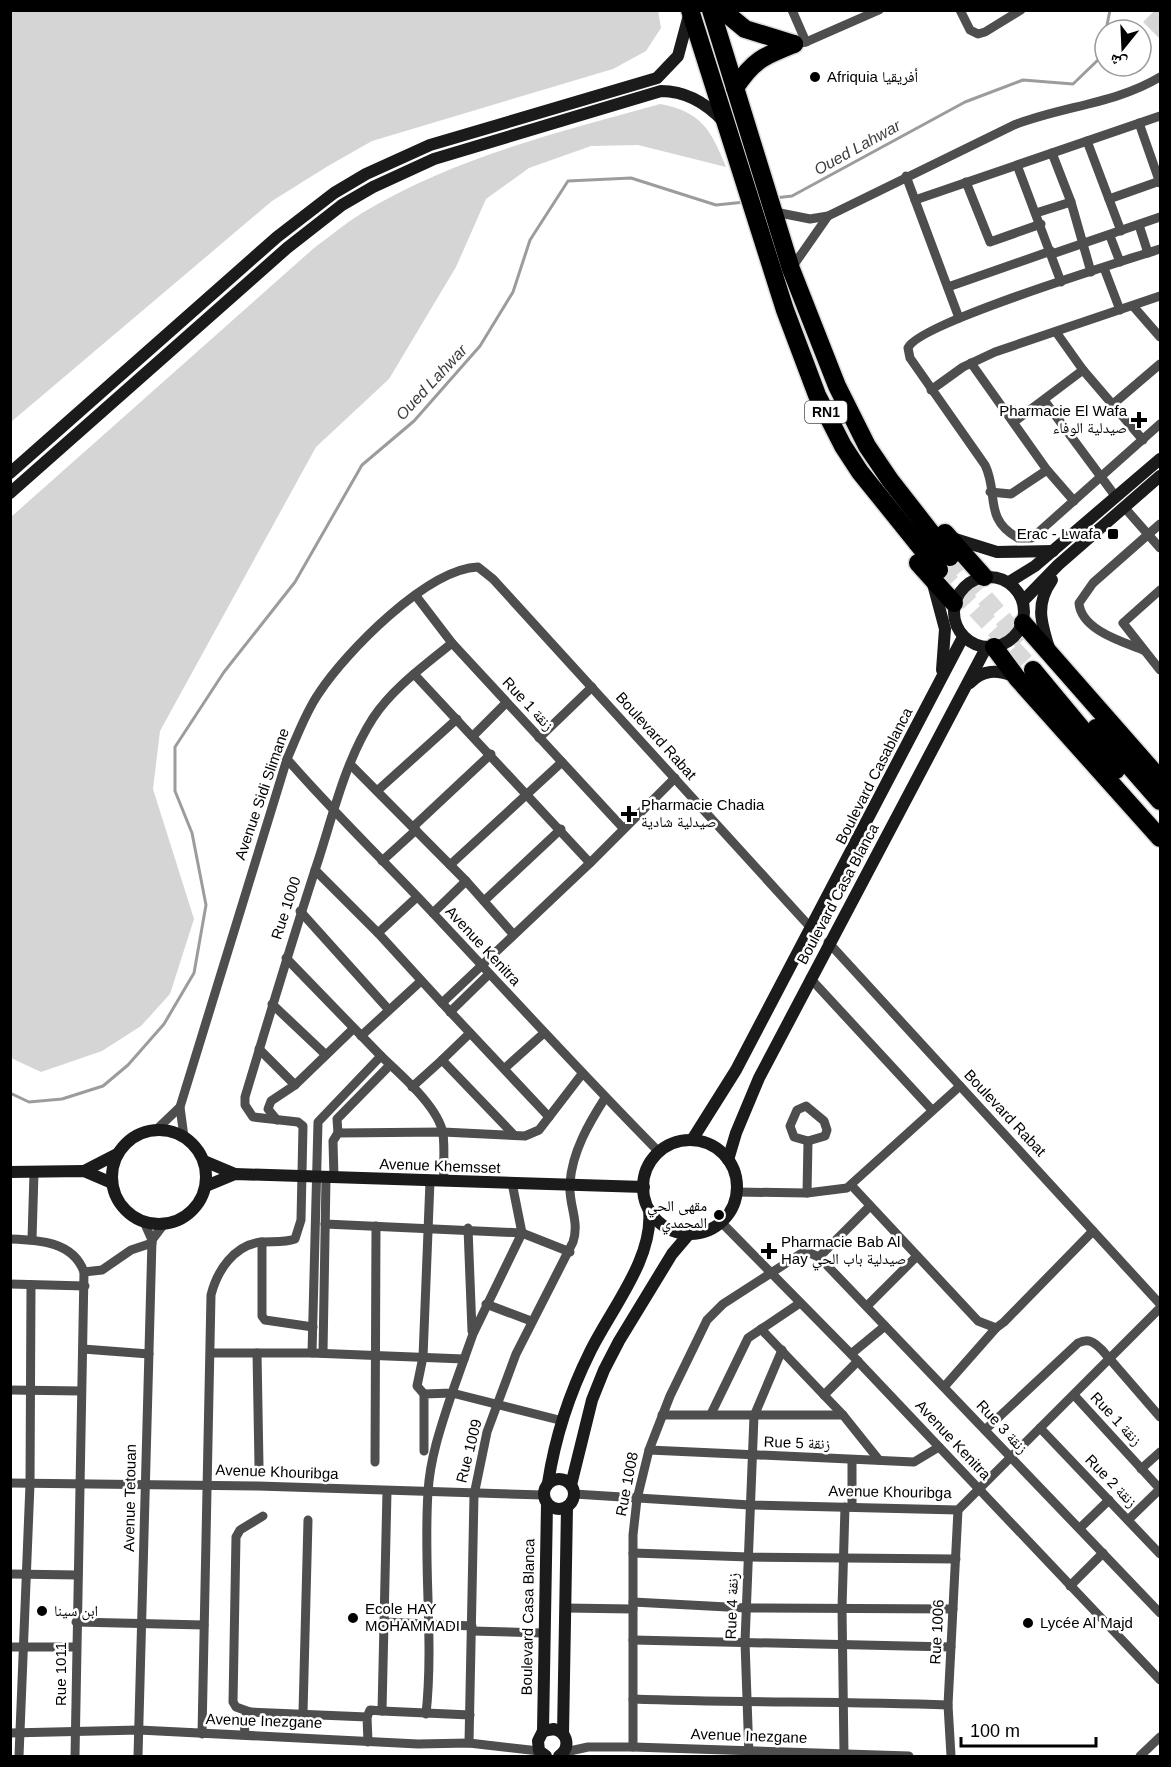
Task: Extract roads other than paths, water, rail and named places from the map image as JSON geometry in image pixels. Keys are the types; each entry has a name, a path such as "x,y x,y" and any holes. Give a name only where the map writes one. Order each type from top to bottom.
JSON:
{"highway":[{"path":"690,10 772,271 772,287 801,382 862,491 940,569 954,603"},
{"name":"RN1","path":"711,10 791,269 837,386 864,441 890,480 940,569"},
{"path":"722,10 745,29 800,43"},
{"path":"735,88 752,64 765,55 800,43"},
{"path":"791,269 803,284 829,349 878,442 947,536 984,577"},
{"path":"1023,622 1035,664 1161,838"},
{"path":"990,647 1035,664 1161,779"},
{"path":"1035,664 1161,801"},
{"path":"1035,664 1161,824"}],"main road":[{"path":"10,473 277,237 334,193 366,174 430,145 657,78 678,56 689,21 690,10"},
{"path":"10,492 308,230 342,205 373,187 434,159 661,91 675,91 693,98 728,126"},
{"path":"1023,601 1161,459"},
{"path":"1009,582 1027,573 1120,502 1161,476"},
{"path":"947,536 997,552 1053,551"},
{"path":"967,686 976,676 985,672 1035,664 1041,623 1040,602 1058,565"},
{"path":"939,681 944,662 945,629 940,569"},
{"path":"984,577 997,577 1009,582 1023,601 1023,622 1012,639 990,647 963,637 955,621 954,603 960,591 971,581 984,577"},
{"name":"Boulevard Casablanca","path":"811,928 963,637"},
{"name":"Boulevard Casa Blanca","path":"728,1160 736,1133 759,1078 828,942 990,647"},
{"name":"Boulevard Casa Blanca","path":"692,1140 736,1070 811,928"},
{"path":"144,1131 175,1132 184,1137 198,1148 207,1174 206,1186 197,1206 184,1217 164,1224 144,1222 129,1214 120,1204 112,1183 113,1165 118,1153 130,1139 144,1131"},
{"path":"567,1507 556,1509 545,1500 548,1483 563,1421 590,1352 649,1239 650,1210 644,1187 645,1174 659,1152 674,1143 692,1140 718,1149 728,1160 737,1179 737,1192 732,1209 722,1222 710,1230 689,1234 673,1230 660,1222 650,1210"},
{"path":"84,1171 118,1153"},
{"name":"Avenue Khemsset","path":"204,1161 235,1174 644,1187"},
{"path":"10,1172 84,1171 112,1183"},
{"name":"Avenue Khemsset","path":"206,1186 235,1174"},
{"path":"563,1749 567,1507 592,1400 619,1341 672,1254 689,1234"},
{"path":"548,1483 557,1479 572,1489"},
{"name":"Boulevard Casa Blanca","path":"542,1754 545,1500"},
{"path":"541,1734 554,1729 563,1749"}],"street":[{"path":"792,10 800,43 879,10"},
{"path":"960,10 970,30 978,34 1019,11"},
{"path":"773,208 810,219 828,216 906,176 1042,114 1118,97 1136,91 1161,77"},
{"path":"915,200 1161,116"},
{"path":"1109,199 1160,182 1156,158 1139,123"},
{"path":"1087,141 1121,231"},
{"path":"1052,153 1071,202 1091,272"},
{"path":"1017,165 1061,282"},
{"path":"906,176 959,318"},
{"path":"966,182 990,242 993,243 1041,224"},
{"path":"1036,213 1071,202"},
{"path":"791,269 828,216"},
{"path":"948,287 1110,236 1161,217"},
{"path":"1139,225 1148,253"},
{"path":"1110,236 1120,262"},
{"path":"1161,249 959,318 919,335 909,344 910,358 985,465 990,478 990,492 995,514 1002,525 1014,536 1025,540 1032,538 1161,424"},
{"path":"1104,268 1120,310"},
{"path":"932,390 971,363 1161,296"},
{"path":"1133,306 1161,337"},
{"path":"1056,332 1083,370 1143,440"},
{"path":"971,363 1047,470 1074,501"},
{"path":"1112,405 1161,364"},
{"path":"1014,422 1083,370"},
{"path":"1044,400 1120,502 1161,548"},
{"path":"990,492 1011,494 1047,470"},
{"path":"1143,650 1102,633 1082,614 1079,603 1093,583 1161,524"},
{"name":"Avenue Sidi Slimane","path":"184,1137 180,1107 287,759 318,693 363,637 416,596 452,574 478,567"},
{"name":"Boulevard Rabat","path":"478,567 493,579 811,928"},
{"path":"1161,590 1123,621 1124,628 1161,670"},
{"name":"Rue 1 زنقة","path":"416,596 452,643 623,828"},
{"name":"Rue 1000","path":"302,1176 303,1126 298,1122 253,1117 245,1105 245,1097 300,912 350,764 374,717 414,674 452,643"},
{"path":"414,674 527,792 591,863"},
{"path":"539,738 592,687"},
{"path":"473,736 506,703"},
{"path":"378,791 457,719"},
{"path":"382,861 491,754"},
{"name":"Avenue Kenitra","path":"287,759 333,812 433,913 582,1074 659,1152"},
{"path":"450,865 561,762"},
{"path":"350,764 466,881 513,934"},
{"path":"442,1003 591,863 623,828 675,778"},
{"path":"484,901 561,829"},
{"path":"315,870 378,933 549,1117"},
{"path":"433,913 466,881"},
{"path":"378,933 417,897"},
{"path":"300,912 389,1010"},
{"name":"Boulevard Rabat","path":"828,942 1161,1306"},
{"path":"286,958 412,1087 435,1115 443,1132 444,1181"},
{"path":"450,1012 489,975"},
{"path":"810,978 932,1110"},
{"path":"277,1120 268,1109 268,1105 295,1085 326,1055 389,1010 421,981"},
{"path":"272,1004 326,1055"},
{"path":"412,1087 470,1033"},
{"path":"505,1068 544,1033"},
{"path":"259,1049 295,1085"},
{"path":"323,1353 326,1178 318,1122 321,1116 381,1056"},
{"path":"442,1060 514,1136"},
{"path":"312,1353 326,1178 333,1141 338,1133 335,1123 390,1065"},
{"path":"338,1133 443,1132 514,1136 533,1134 582,1074"},
{"path":"737,1192 833,1191 852,1186 960,1086"},
{"path":"569,1184 575,1156 584,1133 605,1098"},
{"name":"Avenue Sidi Slimane","path":"156,1130 180,1107"},
{"path":"807,1192 808,1141"},
{"path":"32,1239 34,1173"},
{"path":"202,1734 206,1485 212,1353 211,1295 220,1271 236,1253 252,1243 290,1240 297,1237 301,1220 302,1176"},
{"path":"424,1451 424,1394 417,1386 423,1357 430,1181"},
{"path":"426,1714 429,1625 428,1492 437,1438 472,1334 522,1233 512,1183"},
{"name":"Rue 1009","path":"469,1743 474,1495 487,1432 498,1403 531,1321 570,1252 577,1225 569,1184"},
{"path":"852,1186 978,1321 996,1328"},
{"path":"773,1275 800,1253 809,1251 820,1258 870,1206"},
{"name":"Avenue Tetouan","path":"138,1756 152,1242 144,1222"},
{"name":"Avenue Kenitra","path":"722,1222 854,1357 1161,1680"},
{"path":"84,1272 102,1270 131,1250 152,1242 164,1224"},
{"path":"325,1224 468,1228 522,1233 570,1252"},
{"path":"375,1462 376,1226"},
{"path":"468,1228 472,1334"},
{"path":"944,1387 996,1328 1093,1231"},
{"path":"10,1239 32,1239 58,1245 77,1262 84,1272 85,1286 81,1391 10,1390"},
{"path":"262,1242 262,1316 270,1322 313,1327"},
{"path":"867,1306 917,1256"},
{"name":"Rue 3 زنقة","path":"820,1258 1161,1613"},
{"name":"Rue 1008","path":"633,1747 633,1552 637,1499 649,1450 662,1415 702,1331 715,1310 773,1275"},
{"path":"10,1284 85,1286"},
{"path":"19,1756 15,1734 27,1574 31,1285"},
{"path":"711,1414 744,1343 800,1303"},
{"path":"486,1304 531,1321"},
{"name":"Avenue Khouribga","path":"572,1489 637,1499 750,1505 958,1510 1161,1306"},
{"path":"824,1395 854,1357 885,1326"},
{"path":"761,1329 843,1415 879,1460"},
{"path":"985,1430 1078,1343 1094,1342 1161,1417"},
{"path":"83,1349 148,1354"},
{"path":"754,1416 782,1350"},
{"path":"212,1353 323,1353 464,1359"},
{"path":"257,1353 259,1466"},
{"name":"Rue 1011","path":"75,1756 81,1391"},
{"path":"424,1394 452,1394 498,1403 563,1421"},
{"name":"Rue 1 زنقة","path":"1074,1395 1161,1489"},
{"path":"662,1415 843,1415"},
{"name":"Rue 4 زنقة","path":"749,1754 745,1642 754,1416"},
{"name":"Rue 2 زنقة","path":"1040,1428 1161,1554"},
{"name":"Rue 5 زنقة","path":"649,1450 852,1461 914,1462 939,1447"},
{"path":"1141,1469 1161,1452"},
{"path":"844,1754 843,1558 852,1461"},
{"name":"Avenue Khouribga","path":"10,1483 206,1485 428,1492 545,1500"},
{"path":"1128,1520 1161,1489"},
{"path":"382,1711 387,1491"},
{"path":"1080,1528 1109,1500"},
{"name":"Rue 1006","path":"951,1756 948,1705 958,1510"},
{"path":"263,1516 240,1530 236,1537 233,1702 236,1707 250,1712 367,1717"},
{"path":"303,1713 308,1520"},
{"path":"633,1552 749,1557 956,1559"},
{"path":"1070,1586 1103,1553"},
{"path":"10,1574 78,1575"},
{"path":"565,1608 633,1606 953,1609"},
{"path":"76,1622 204,1625"},
{"path":"384,1622 543,1633"},
{"path":"633,1640 951,1647"},
{"path":"10,1647 75,1647"},
{"path":"633,1699 747,1704 843,1701 948,1705"},
{"path":"368,1742 367,1717 370,1710 470,1715"},
{"path":"245,1735 244,1719 250,1712"},
{"name":"Avenue Inezgane","path":"15,1734 139,1730 368,1742 469,1743 516,1746 542,1754"},
{"path":"516,1746 541,1734"},
{"path":"1140,1756 1161,1737"},
{"name":"Avenue Inezgane","path":"563,1749 633,1747 749,1754 909,1756"}],"waterway":[{"name":"Oued Lahwar","path":"1108,18 1110,10"},
{"name":"Oued Lahwar","path":"775,198 792,196 965,102 1023,80 1073,84 1093,65"},
{"name":"Oued Lahwar","path":"10,1093 29,1102 62,1099 103,1086 128,1065 164,1024 194,973 206,905 192,833 175,791 175,747 224,672 295,582 362,465 414,421 480,346 513,292 530,240 568,181 631,178 716,205 745,202"}],"tunnel":[{"path":"950,557 1022,641"},
{"path":"939,570 1033,670"}],"place":[{"name":"Afriquia أفريقيا","path":"815,77"},
{"name":"Pharmacie El Wafa صيدلية الوفاء","path":"1139,420"},
{"name":"Erac - Lwafa","path":"1113,534"},
{"name":"Pharmacie Chadia صيدلية شادية","path":"629,814"},
{"name":"مقهى الحي المحمدي","path":"719,1215"},
{"name":"Pharmacie Bab Al Hay صيدلية باب الحي","path":"769,1251"},
{"name":"ابن سينا","path":"42,1611"},
{"name":"Ecole HAY MOHAMMADI","path":"353,1618"},
{"name":"Lycée Al Majd","path":"1028,1623"}]}
